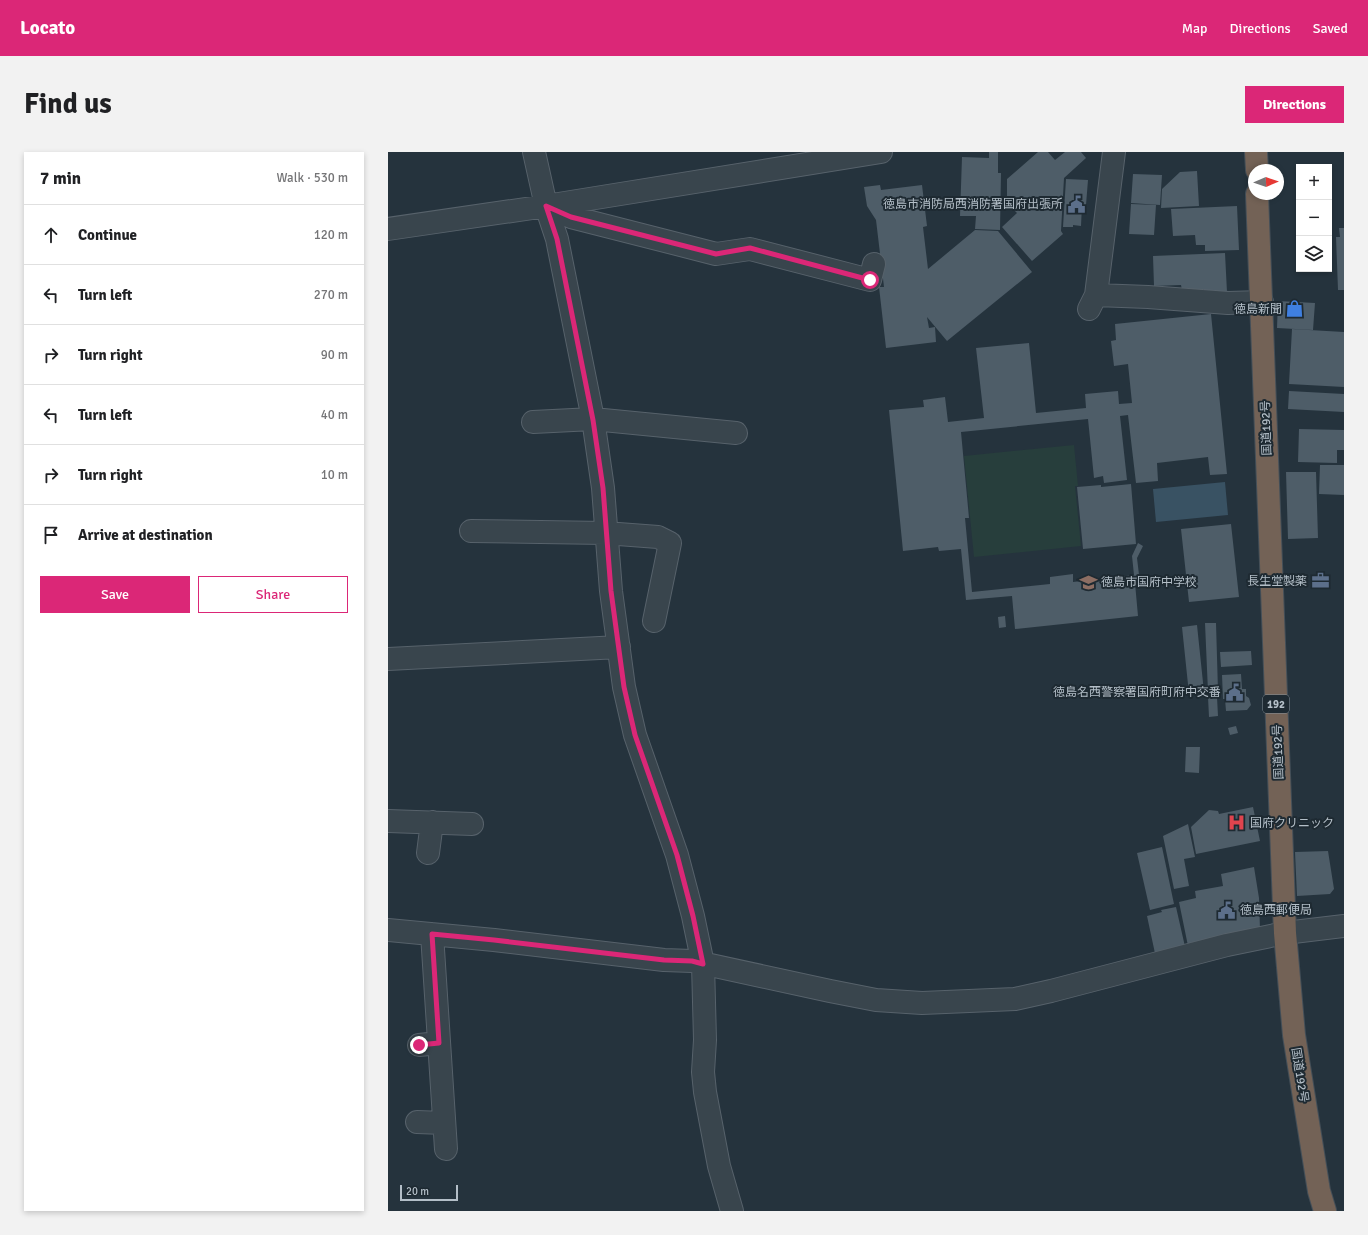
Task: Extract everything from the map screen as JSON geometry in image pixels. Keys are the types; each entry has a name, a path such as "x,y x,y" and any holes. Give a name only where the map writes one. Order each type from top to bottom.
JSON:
{"highway":[{"path":"1256,152 1257,164"},
{"name":"国道192号","path":"1257,200 1285,933 1294,1035 1319,1191 1324,1211"}],"street":[{"path":"534,152 546,206 557,239 593,420 603,488 611,591 624,687 635,735 677,855 693,916 703,964 705,1040 704,1078 719,1166 732,1211"},
{"path":"388,229 546,206 881,152"},
{"path":"1114,152 1092,302 1148,297 1228,303 1262,302"},
{"path":"546,206 571,217 716,254 750,248 870,280 874,264"},
{"path":"533,422 593,420 736,433"},
{"path":"471,531 606,533 658,537 670,543 654,621"},
{"path":"388,659 619,647"},
{"path":"388,821 472,824"},
{"path":"428,853 432,822"},
{"path":"388,930 494,940 664,960 692,961 876,1000 922,1003 1015,999 1227,945 1285,933 1344,926"},
{"path":"432,934 429,1044 444,1123 446,1150"},
{"path":"417,1122 444,1123"}],"green space":[{"path":"1074,445 1078,486 1075,486 1081,546 974,557 964,456"}],"water":[{"path":"1225,482 1228,515 1156,522 1153,489"}],"building":[{"path":"989,152 998,152 998,173 1001,173 1000,230 975,229 976,216 960,216 962,157 989,158"},
{"path":"1038,152 1048,152 1055,160 1065,152 1081,152 1086,158 1064,178 1061,231 1063,234 1032,261 1002,227 1017,213 1007,203 1007,179","holes":["1043,196 1043,211 1036,203"]},
{"path":"1197,171 1199,206 1161,208 1162,189 1180,172"},
{"path":"1133,174 1162,175 1160,205 1131,203"},
{"path":"1066,179 1088,180 1086,205 1082,205 1081,226 1073,225 1073,227 1063,227"},
{"path":"880,185 881,190 922,185 927,226 923,227 928,269 975,230 998,231 1032,272 947,341 927,317 929,328 935,327 936,342 886,348 879,287 884,287 876,220 867,206 864,187"},
{"path":"1131,204 1156,205 1154,235 1129,234"},
{"path":"1237,206 1239,250 1205,251 1205,245 1196,245 1195,235 1173,236 1171,209"},
{"path":"1339,228 1344,228 1344,290 1338,290 1336,237 1340,237"},
{"path":"1225,253 1227,292 1204,293 1204,289 1182,290 1181,285 1154,286 1153,256"},
{"path":"1278,301 1315,303 1313,330 1277,328"},
{"path":"1211,314 1227,474 1210,475 1208,457 1157,463 1158,481 1136,483 1128,415 1120,416 1127,480 1104,483 1103,476 1094,478 1088,419 961,432 969,518 965,518 972,592 1050,584 1050,577 1073,574 1073,582 1134,575 1132,556 1138,543 1143,546 1137,558 1140,583 1135,583 1138,616 1015,629 1012,596 966,600 961,549 939,551 938,547 903,551 889,410 924,407 923,400 945,397 948,422 984,418 976,348 1029,343 1036,413 1086,408 1085,394 1118,391 1119,404 1132,403 1128,364 1114,366 1111,341 1116,340 1115,324"},
{"path":"1292,329 1344,332 1344,387 1289,384"},
{"path":"1289,391 1344,394 1344,412 1288,409"},
{"path":"1299,429 1344,430 1344,450 1337,450 1337,463 1298,462"},
{"path":"1320,465 1344,465 1344,495 1319,494"},
{"path":"1286,472 1316,472 1318,538 1288,539"},
{"path":"1131,484 1136,544 1083,549 1077,487 1101,485 1101,487"},
{"path":"1231,524 1239,597 1189,602 1181,529"},
{"path":"1005,616 1006,627 999,628 998,617"},
{"path":"1205,623 1216,623 1218,691 1208,692"},
{"path":"1197,625 1204,692 1189,694 1182,627"},
{"path":"1251,651 1252,665 1221,667 1220,652"},
{"name":"徳島名西警察署国府町府中交番","path":"1241,674 1242,689 1246,689 1246,696 1249,698 1251,705 1247,710 1226,711 1225,699 1223,699 1222,675"},
{"path":"1208,697 1217,697 1218,716 1209,717"},
{"path":"1236,726 1238,733 1230,735 1228,728"},
{"path":"1186,747 1200,747 1199,773 1185,772"},
{"path":"1253,807 1260,841 1196,854 1191,827 1209,810 1218,811 1219,814"},
{"path":"1188,824 1195,857 1184,859 1189,886 1174,889 1163,836"},
{"path":"1162,847 1174,904 1150,910 1137,853"},
{"path":"1328,851 1334,889 1330,894 1297,896 1295,852"},
{"path":"1254,867 1259,898 1260,930 1188,946 1179,902 1196,898 1195,891 1223,886 1221,874"},
{"path":"1176,907 1186,951 1156,958 1147,916 1162,912 1161,910"}],"place":[{"name":"徳島市消防局西消防署国府出張所","path":"1076,204"},
{"name":"徳島新聞","path":"1295,309"},
{"name":"長生堂製薬","path":"1320,581"},
{"name":"徳島市国府中学校","path":"1088,582"},
{"name":"徳島名西警察署国府町府中交番","path":"1234,692"},
{"name":"国府クリニック","path":"1237,823"},
{"name":"徳島西郵便局","path":"1227,910"}],"route":[{"path":"419,1045 439,1043 432,934 664,960 692,961 703,964 693,916 677,855 635,735 624,687 611,591 603,488 593,420 557,239 546,206 571,217 716,254 750,248 870,280"}]}
